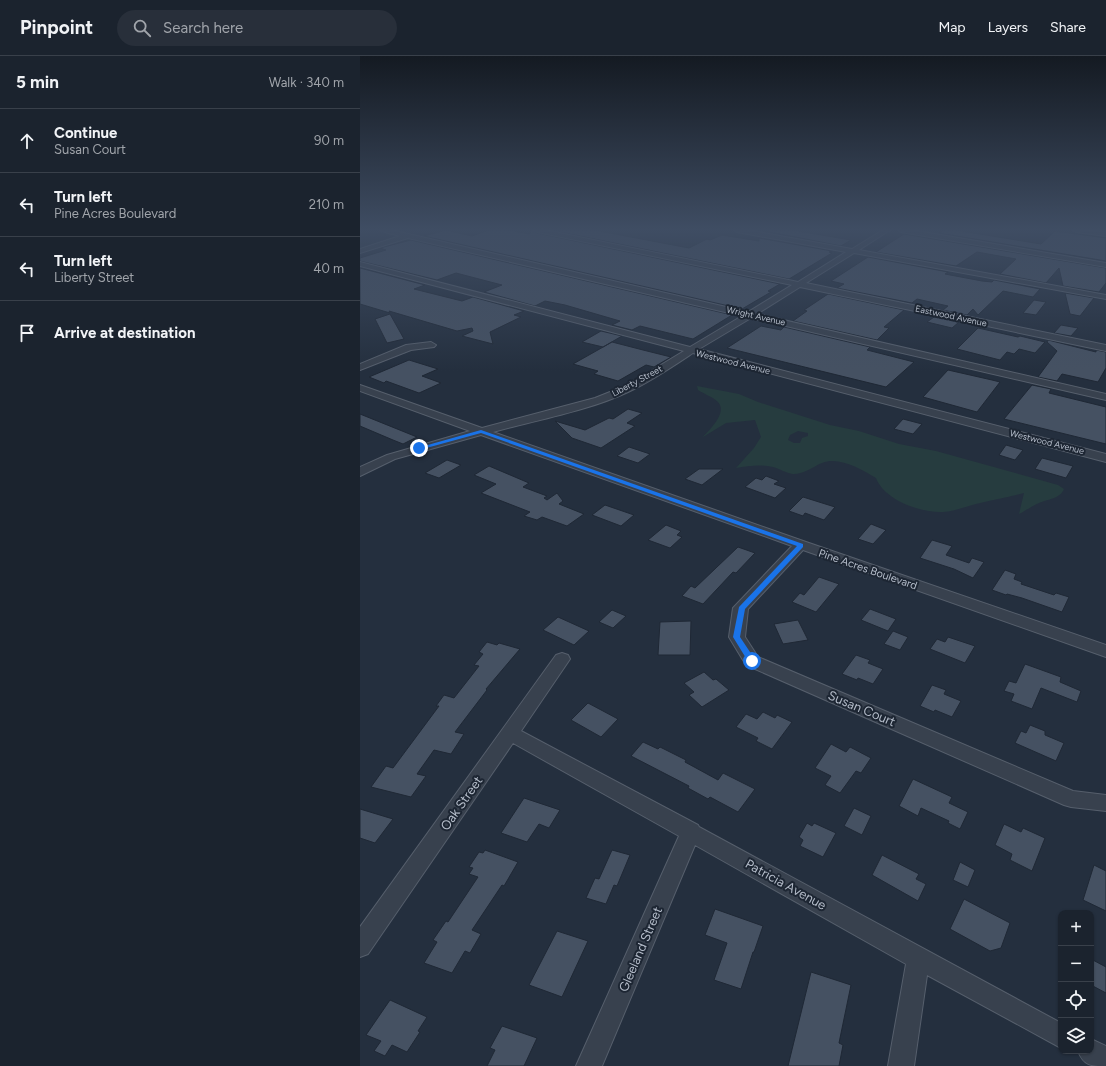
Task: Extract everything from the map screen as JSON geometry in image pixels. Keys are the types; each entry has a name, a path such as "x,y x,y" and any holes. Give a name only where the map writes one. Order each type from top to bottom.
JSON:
{"street":[{"name":"Westwood Avenue","path":"410,277 1106,458"},
{"name":"Wright Avenue","path":"588,277 1106,397"},
{"name":"Eastwood Avenue","path":"767,277 1106,348"},
{"name":"Liberty Street","path":"360,472 405,452 599,400 624,390 646,379 812,277"},
{"path":"995,277 1106,297"},
{"path":"360,367 409,347 431,345"},
{"name":"Pine Acres Boulevard","path":"360,388 1106,652"},
{"name":"Susan Court","path":"801,545 742,608 737,637 752,661 1071,799 1106,803"},
{"name":"Oak Street","path":"360,946 562,659"},
{"name":"Patricia Avenue","path":"510,732 691,831 918,959 1058,1034"},
{"name":"Gleeland Street","path":"589,1066 691,831"},
{"path":"901,1066 918,959"},
{"path":"1094,1053 1106,1060"}],"green space":[{"path":"697,386 739,394 758,402 830,425 859,431 899,444 936,451 1058,485 1064,489 1057,497 1039,503 1019,514 1024,493 952,511 934,512 904,504 887,493 880,486 876,478 857,467 843,462 829,461 797,474 764,466 736,468 754,448 761,437 755,420 726,423 703,437 713,426 721,411 716,400 698,390","holes":["798,431 808,433 808,436 802,438 800,443 794,443 788,440 790,435"]}],"building":[{"path":"360,277 395,277 425,285 414,289 462,301 473,297 524,311 514,315 521,317 490,332 493,344 462,336 473,331 472,328 457,331 360,304"},
{"path":"425,277 445,277 437,280"},
{"path":"472,277 570,277 732,315 693,339 640,326 632,330 612,325 620,321 565,305 545,301 535,306 484,292 502,285"},
{"path":"603,277 747,277 780,284 768,291 771,292 742,309"},
{"path":"780,277 792,277 789,279"},
{"path":"837,277 962,277 992,282 994,280 1040,289 1033,297 1003,291 978,315 973,309 967,315 943,310 948,306 917,299 912,303 837,288 844,284 831,281"},
{"path":"1016,277 1051,277 1046,283"},
{"path":"1061,277 1106,277 1106,283 1099,292 1063,286"},
{"path":"1065,293 1094,298 1080,316 1070,314"},
{"path":"828,294 904,310 884,327 889,328 877,340 793,321 807,311 804,310"},
{"path":"1034,300 1046,302 1036,315 1023,313"},
{"path":"390,314 404,339 387,343 375,319"},
{"path":"934,317 959,322 952,328 927,322"},
{"path":"1061,325 1078,328 1071,336 1054,333"},
{"path":"761,326 781,330 784,327 870,347 867,350 914,362 886,387 727,348"},
{"path":"978,328 1045,342 1035,353 1019,349 1014,354 1007,352 1000,360 957,349"},
{"path":"601,331 622,336 603,347 582,342"},
{"path":"1048,340 1096,352 1096,350 1106,352 1106,368 1098,382 1062,374 1057,381 1038,377 1057,351 1047,342"},
{"path":"612,342 671,357 654,367 646,365 618,381 594,374 598,371 573,364"},
{"path":"409,360 438,369 422,376 441,383 419,393 386,381 384,383 369,377"},
{"path":"948,370 1000,382 977,412 923,397"},
{"path":"1032,385 1051,389 1049,393 1106,407 1106,444 1004,419"},
{"path":"628,409 642,413 627,423 635,426 601,448 572,438 555,421 585,430 609,418 613,419"},
{"path":"360,414 417,437 403,444 393,440 360,426"},
{"path":"903,419 922,424 913,434 894,429"},
{"path":"1006,445 1023,450 1015,460 999,455"},
{"path":"629,447 650,454 638,463 617,456"},
{"path":"1042,458 1073,466 1066,478 1035,469"},
{"path":"447,460 461,465 439,478 425,473"},
{"path":"489,466 529,483 523,487 547,496 544,498 547,500 557,493 563,501 559,504 584,514 567,526 542,517 537,520 524,516 530,512 481,493 496,484 474,475"},
{"path":"699,469 723,469 702,485 685,479"},
{"path":"766,476 779,481 774,484 786,488 775,498 745,487 756,478 762,480"},
{"path":"803,497 835,507 824,520 805,513 803,516 789,511"},
{"path":"605,505 634,515 621,526 592,515"},
{"path":"871,524 886,530 873,544 858,539"},
{"path":"666,525 681,531 677,535 682,537 670,548 648,540"},
{"path":"932,540 952,546 946,555 969,563 972,558 984,562 973,578 954,569 920,558"},
{"path":"738,547 755,553 736,573 733,572 703,604 682,596 691,586 695,588"},
{"path":"1005,570 1016,574 1014,579 1022,582 1021,584 1054,595 1056,593 1069,597 1062,612 1022,598 1006,595 992,590"},
{"path":"819,577 839,584 816,612 792,602 800,593 804,595"},
{"path":"870,609 896,619 888,631 861,620"},
{"path":"612,610 626,616 613,628 599,622"},
{"path":"558,617 589,631 574,645 543,630"},
{"path":"798,620 808,640 783,644 774,624"},
{"path":"691,621 690,655 658,655 660,622"},
{"path":"893,631 908,637 900,650 884,644"},
{"path":"948,637 975,646 965,663 930,649 937,639 945,642"},
{"path":"487,642 497,645 499,643 520,649 486,689 487,690 455,732 464,734 451,754 434,750 417,774 426,776 411,797 371,787 386,766 393,768 439,706 436,706 444,695 454,698 479,666 474,665 483,654 479,652"},
{"path":"856,655 870,660 868,663 883,669 873,684 842,674"},
{"path":"1025,664 1061,677 1060,682 1081,691 1077,702 1041,688 1032,709 1011,701 1014,694 1004,691 1009,681 1016,683"},
{"path":"704,672 713,680 716,679 729,690 702,707 689,695 694,692 684,683"},
{"path":"932,685 946,690 944,694 961,701 952,717 920,706"},
{"path":"588,703 618,719 601,737 571,720"},
{"path":"763,712 775,718 777,715 792,722 772,749 756,741 758,738 736,727 746,714 757,719"},
{"path":"1030,725 1045,731 1045,735 1064,743 1056,761 1015,743 1021,731 1026,733"},
{"path":"643,742 658,749 660,747 686,760 685,762 718,780 723,773 755,789 738,812 710,797 708,799 688,788 689,786 631,756"},
{"path":"831,744 846,752 850,747 871,758 861,773 856,771 840,793 825,785 831,776 815,768"},
{"path":"913,779 952,797 949,803 968,812 960,829 948,823 949,821 921,808 918,816 899,806"},
{"path":"524,798 560,810 549,828 539,824 527,842 501,833"},
{"path":"854,808 871,816 862,835 844,826"},
{"path":"360,809 393,819 375,843 360,838"},
{"path":"807,823 812,826 814,823 836,833 823,857 800,846 803,840 799,837"},
{"path":"1004,824 1021,832 1023,828 1045,838 1032,871 1010,860 1012,854 995,845"},
{"path":"485,850 518,862 504,886 502,885 472,930 481,934 470,953 465,951 452,973 424,963 437,942 433,940 446,921 448,922 478,877 469,874 473,868 469,867 479,852 483,853"},
{"path":"612,850 630,855 617,886 614,885 606,904 586,898 595,878 599,879"},
{"path":"882,855 919,874 916,879 926,884 918,901 872,875"},
{"path":"960,862 975,870 968,887 953,880"},
{"path":"1094,865 1106,871 1106,911 1083,900"},
{"path":"964,899 1010,923 1001,948 990,951 950,929"},
{"path":"715,909 763,926 741,989 714,980 727,943 705,935"},
{"path":"557,931 588,941 562,997 529,985"},
{"path":"1094,961 1106,967 1106,993 1094,987"},
{"path":"811,972 851,985 839,1043 843,1045 839,1066 788,1066"},
{"path":"390,1000 427,1017 418,1031 420,1032 407,1052 392,1045 385,1056 374,1051 381,1041 366,1035"},
{"path":"502,1026 537,1038 524,1066 487,1066 495,1050 490,1048"}],"route":[{"path":"419,448 481,432 801,545 742,608 737,637 752,661"}]}
